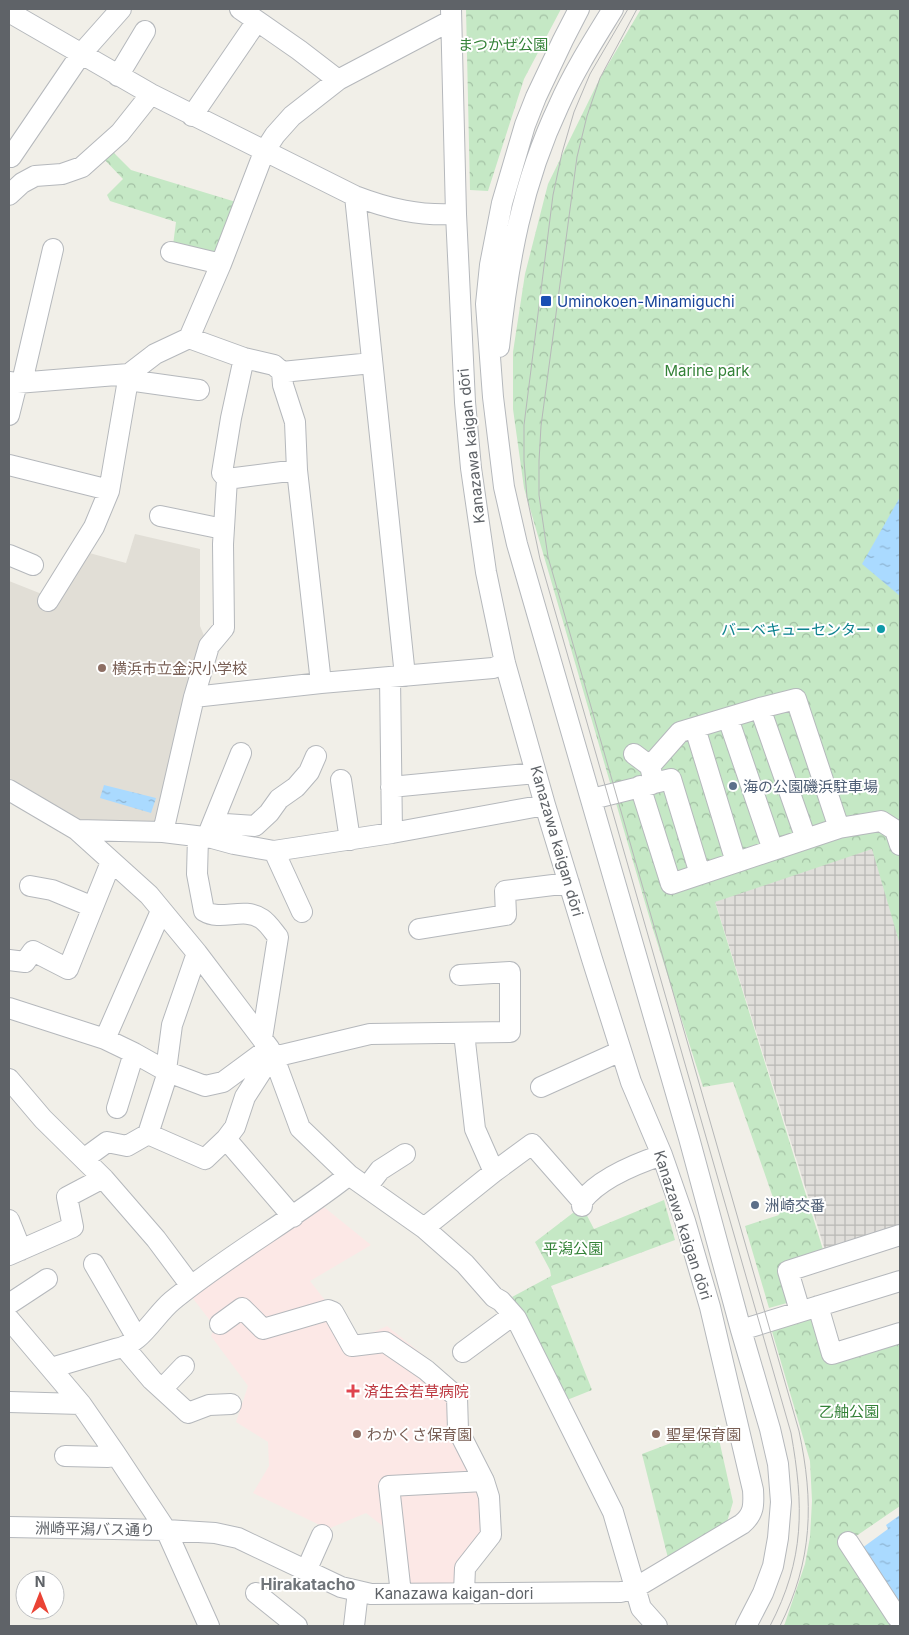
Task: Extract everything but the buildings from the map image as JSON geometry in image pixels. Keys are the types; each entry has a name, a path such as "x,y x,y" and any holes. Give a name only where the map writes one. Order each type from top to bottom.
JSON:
{"street":[{"path":"9,156 11,157 81,54 121,9"},
{"path":"240,9 259,17 338,80"},
{"path":"579,9 536,97 515,154 502,203 490,265 486,304 493,397 504,487 517,544 689,1138 741,1330 770,1428 778,1464 781,1502 773,1566 763,1593 746,1626"},
{"path":"493,397 508,270 524,200 537,159 559,104 613,9"},
{"path":"9,12 118,76 192,116 355,196 378,205 411,213 456,214"},
{"path":"48,602 94,527 109,490 128,377 155,354 189,338 221,264 264,152 275,135 292,116 338,80 450,15"},
{"name":"Kanazawa kaigan dōri","path":"450,15 456,214 465,402 471,468 486,572 506,663 545,805 631,1082 662,1155 685,1221 710,1307 753,1490 754,1506 751,1516 742,1524 634,1588"},
{"path":"192,116 259,17"},
{"path":"118,76 145,31"},
{"path":"9,195 22,183 35,176 62,174 82,167 120,133 151,94"},
{"path":"355,196 372,363 398,676 391,787 392,834"},
{"path":"9,414 54,249"},
{"path":"171,252 221,264"},
{"path":"189,338 244,358 274,365 282,372 283,385 295,422 297,470 321,683"},
{"path":"163,832 194,697 209,646 224,628 223,529 227,479 222,473 244,358"},
{"path":"282,372 372,363"},
{"path":"16,383 128,377 199,390"},
{"path":"9,465 109,490"},
{"path":"227,479 297,470"},
{"path":"160,516 223,529"},
{"path":"9,555 33,565"},
{"path":"194,697 321,683 493,668 506,663"},
{"path":"648,779 680,732 796,699 838,828"},
{"path":"760,708 806,839"},
{"path":"728,718 773,850"},
{"path":"695,728 736,862"},
{"path":"148,1134 205,1159 226,1139 235,1127 245,1097 266,1063 278,937 263,919 248,912 212,916 204,911 197,874 206,837 241,753"},
{"path":"634,754 648,779 671,884 838,828 881,821 895,830 900,845"},
{"path":"206,837 225,824 255,826 269,813 279,799 296,787 309,772 316,756"},
{"path":"391,787 536,773"},
{"path":"592,799 648,779 671,779 700,874"},
{"path":"341,780 350,840"},
{"path":"9,790 76,830 149,895 197,953 268,1047 300,1128 349,1175 424,1228 465,1264 513,1315 527,1339 613,1512 641,1608 657,1626"},
{"path":"76,830 163,832 206,837 274,851 392,834 545,805"},
{"path":"274,851 302,912"},
{"path":"9,960 26,962 33,951 68,969 111,862"},
{"path":"419,929 506,915 505,891 569,883"},
{"path":"30,886 52,890 93,907"},
{"path":"105,1039 161,911"},
{"path":"85,1158 107,1142 127,1146 148,1134 167,1071 172,1025 197,953"},
{"path":"268,1047 282,1055 370,1034 510,1032 510,972 460,975"},
{"path":"9,1008 105,1039 167,1071 205,1086 223,1082 268,1047"},
{"path":"464,1033 475,1129 494,1172"},
{"path":"541,1087 621,1051"},
{"path":"117,1108 134,1053"},
{"path":"9,1079 43,1119 85,1158 103,1178 156,1239 191,1286"},
{"path":"226,1139 293,1217"},
{"path":"424,1228 532,1144 582,1204 589,1192 602,1182 662,1155"},
{"path":"367,1188 380,1170 405,1154"},
{"path":"51,1368 131,1343 167,1306 191,1286 293,1217 349,1175"},
{"path":"9,1220 15,1252 73,1227 67,1197 103,1178"},
{"path":"900,1235 788,1271 832,1354 900,1333"},
{"path":"94,1264 131,1343 152,1380 188,1413 208,1405 231,1404"},
{"path":"9,1304 47,1279"},
{"path":"741,1330 900,1281"},
{"path":"220,1324 242,1308 263,1328 328,1310 332,1312 352,1346 385,1342 426,1370 457,1397 458,1430 484,1481 489,1496 491,1536 465,1568 464,1592"},
{"path":"463,1352 513,1315"},
{"path":"9,1319 81,1404 116,1453 166,1530"},
{"path":"162,1389 184,1366"},
{"path":"9,1402 81,1404"},
{"path":"65,1456 108,1457 116,1453"},
{"path":"401,1594 388,1486 484,1481"},
{"name":"洲崎平潟バス通り","path":"9,1527 166,1530 209,1626"},
{"name":"Kanazawa kaigan-dori","path":"166,1530 215,1533 238,1538 341,1586 372,1594 621,1592 634,1588"},
{"path":"306,1571 322,1536"},
{"path":"848,1542 897,1617"},
{"path":"354,1626 358,1591"},
{"path":"256,1593 297,1626"}],"shaded area":[{"name":"横浜市立金沢小学校","path":"135,534 200,549 200,626 205,638 159,819 151,823 81,820 9,778 9,581 57,600 82,551 126,563"},
{"path":"872,846 900,934 900,1230 826,1253 713,895"},
{"name":"済生会若草病院","path":"319,1203 371,1245 310,1281 356,1340 387,1326 442,1370 464,1396 465,1424 500,1501 495,1537 472,1571 473,1586 393,1588 384,1527 366,1513 328,1529 253,1493 269,1466 268,1442 236,1422 248,1386 211,1336 215,1327 188,1292"}],"green space":[{"name":"まつかぜ公園","path":"466,9 561,9 524,79 488,191 470,190"},
{"name":"Marine park","path":"641,9 900,9 900,945 872,849 715,902 825,1256 785,1269 794,1301 769,1308 745,1226 779,1215 733,1082 703,1087 651,923 524,488 513,409 513,352 525,274 548,184 600,78"},
{"path":"109,148 131,170 236,202 214,253 173,245 176,222 110,201 107,195 123,179 101,156"},
{"name":"平潟公園","path":"664,1200 675,1240 551,1286 592,1390 567,1400 512,1297 551,1276 550,1270 535,1242 582,1206 594,1229"},
{"name":"乙舳公園","path":"814,1315 830,1362 900,1339 900,1506 846,1543 900,1626 784,1626 805,1564 810,1537 812,1501 810,1461 771,1328"},
{"path":"716,1426 733,1502 727,1522 668,1558 642,1454"}],"water":[{"path":"900,497 900,596 862,564"},
{"path":"104,785 156,798 151,813 100,798"},
{"path":"900,1515 900,1615 858,1551 888,1529 886,1525"}],"tram line":[{"path":"628,9 590,74 574,112 562,153 553,195 524,425 527,497 540,559 791,1433 798,1485 798,1532 790,1578 770,1626"},
{"path":"637,9 600,78 587,116 577,157 541,426 539,495 548,557 799,1431 807,1482 808,1530 799,1578 780,1626"}],"place":[{"name":"Uminokoen-Minamiguchi","path":"546,301"},
{"name":"バーベキューセンター","path":"881,629"},
{"name":"横浜市立金沢小学校","path":"102,668"},
{"name":"海の公園磯浜駐車場","path":"733,786"},
{"name":"洲崎交番","path":"755,1205"},
{"name":"済生会若草病院","path":"353,1391"},
{"name":"わかくさ保育園","path":"357,1434"},
{"name":"聖星保育園","path":"656,1434"}],"district":[{"name":"Hirakatacho","path":"308,1584"}]}
